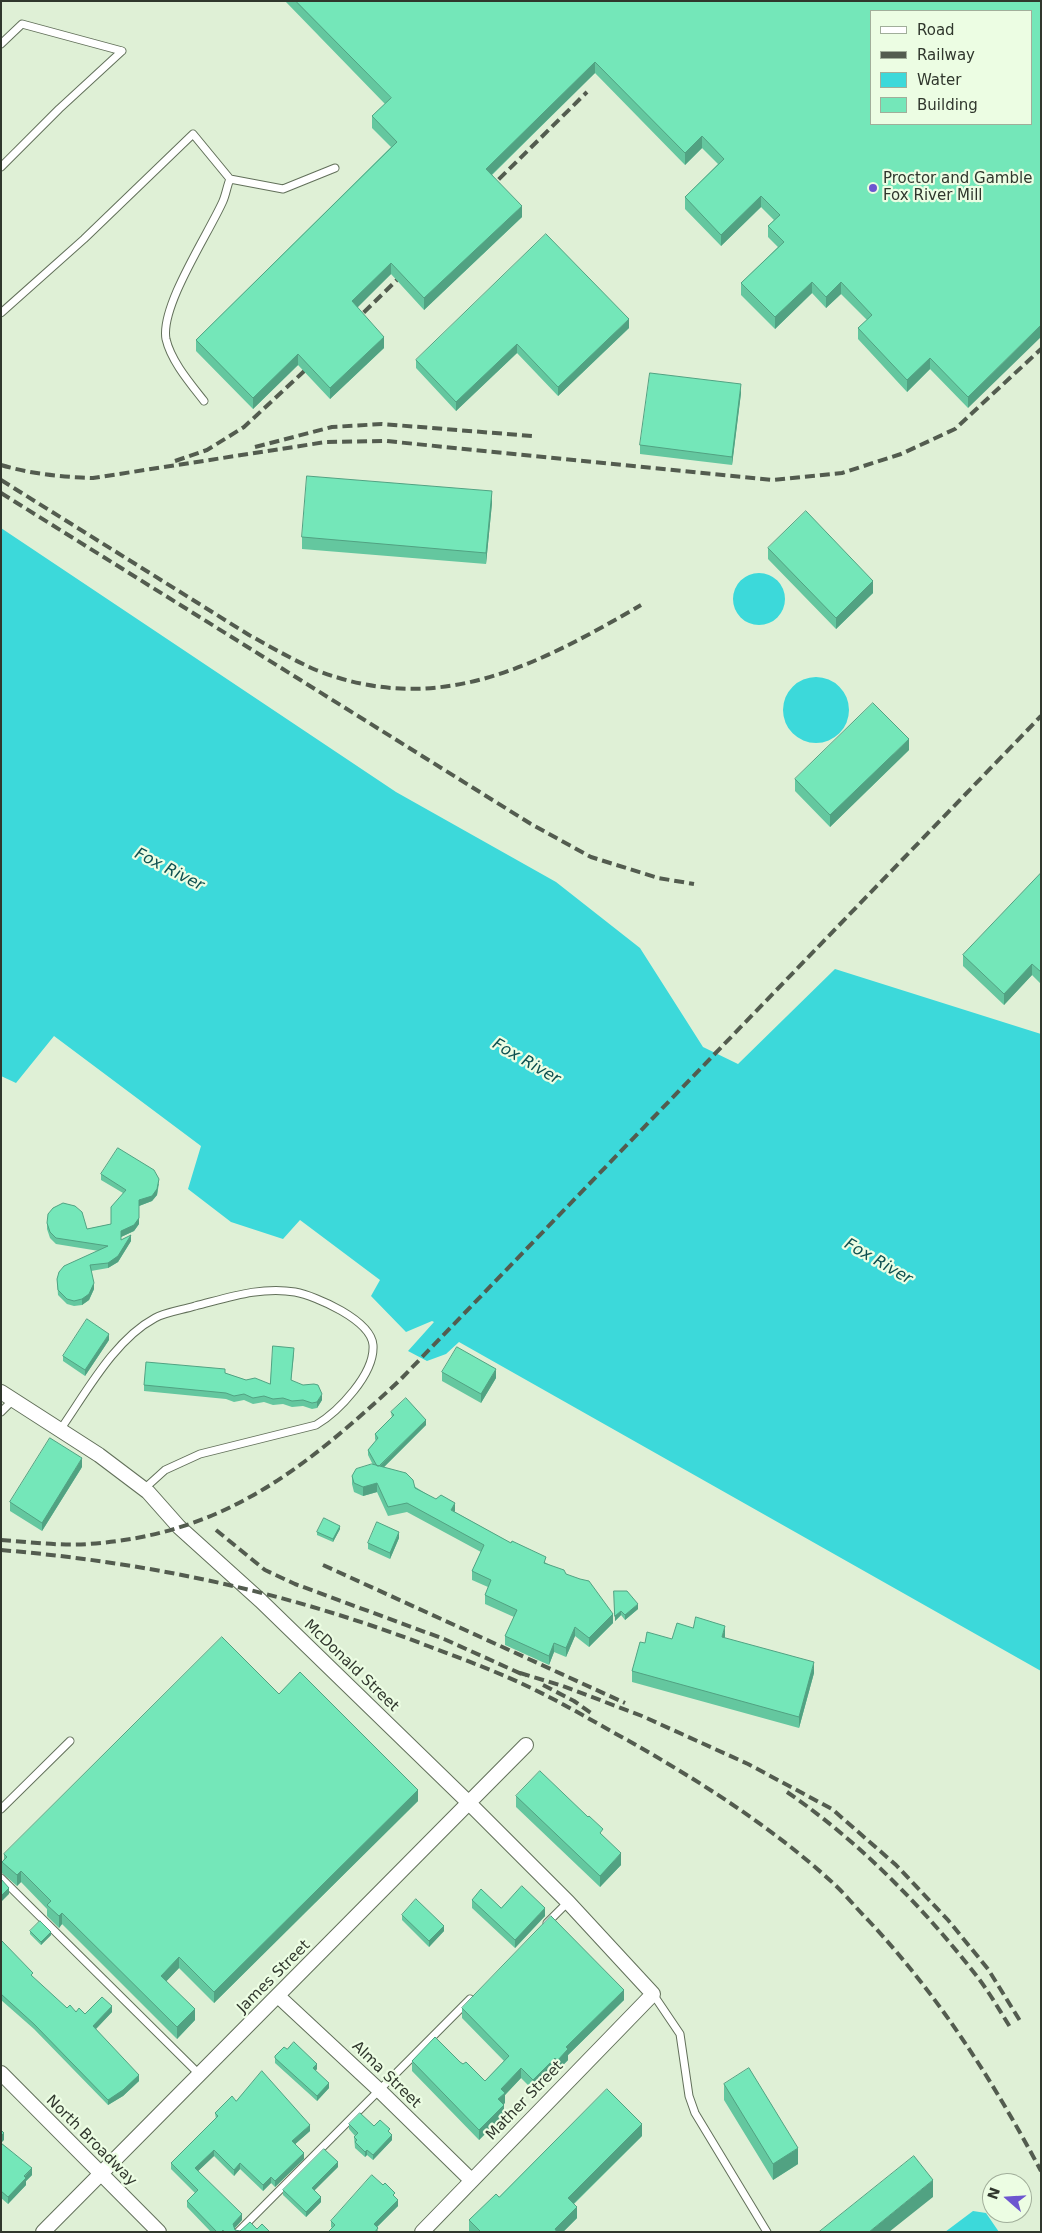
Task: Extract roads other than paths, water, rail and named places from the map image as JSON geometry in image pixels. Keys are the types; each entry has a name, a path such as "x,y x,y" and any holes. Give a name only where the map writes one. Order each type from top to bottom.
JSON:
{"street":[{"name":"McDonald Street","path":"7,1396 99,1455 144,1489 179,1527 261,1601 469,1803 568,1902 653,1994"},
{"name":"James Street","path":"43,2232 526,1744"},
{"name":"Mather Street","path":"426,2230 471,2180 653,1994"},
{"name":"Alma Street","path":"278,1996 379,2090 471,2180"},
{"name":"North Broadway","path":"1,2073 159,2232"}],"lane":[{"path":"1,44 22,24 122,51 59,109 1,167"},
{"path":"1,313 84,239 193,134 230,179 283,189 335,168"},
{"path":"204,401 178,365 166,339 166,321 173,301 223,200 230,179"},
{"path":"60,1430 121,1344 156,1318 250,1293 296,1292 338,1308 356,1320 366,1331 373,1343 372,1357 364,1375 344,1404 316,1426 200,1454 165,1470 144,1489"},
{"path":"1,1412 7,1396"},
{"path":"1,1808 70,1741"},
{"path":"1,1878 200,2075"},
{"path":"540,1930 568,1902"},
{"path":"238,2232 476,1993"},
{"path":"653,1994 680,2034 689,2096 695,2114 767,2232"}],"water":[{"name":"Fox River","path":"1,528 396,792 556,882 640,948 703,1047 738,1064 835,969 1041,1034 1041,1671 459,1342 446,1354 427,1361 408,1351 434,1322 432,1321 406,1332 371,1296 380,1280 300,1220 283,1239 231,1222 188,1189 201,1146 54,1036 16,1083 1,1076"},
{"path":"754,573 764,573 773,577 781,585 785,599 781,613 773,621 764,625 754,625 745,621 737,613 733,604 733,594 737,585 745,577"},
{"path":"809,677 823,677 835,682 844,691 849,703 847,723 840,734 823,743 809,743 797,738 788,729 783,717 783,703 788,691 797,682"},
{"path":"973,2211 982,2212 982,2223 993,2223 999,2232 945,2232"}],"railway":[{"path":"488,190 587,92"},
{"path":"353,323 406,271"},
{"path":"1,465 24,471 93,478 326,442 386,441 772,480 842,473 901,454 955,429 1041,349"},
{"path":"175,461 207,450 244,427 314,362"},
{"path":"255,447 332,427 382,424 532,436"},
{"path":"1,480 249,635 316,670 361,683 403,689 445,687 485,678 524,665 563,648 641,605"},
{"path":"1,493 531,824 591,857 658,878 694,884"},
{"path":"1,1540 55,1544 88,1544 136,1538 180,1527 221,1512 258,1492 294,1469 329,1442 399,1381 1041,716"},
{"path":"216,1530 265,1570 295,1584 444,1639 526,1676"},
{"path":"1,1550 112,1563 165,1572 271,1595 323,1610 453,1656 529,1687 656,1757 709,1789 761,1824 810,1863 846,1896 918,1978 963,2040 1003,2104 1041,2171"},
{"path":"323,1565 625,1703"},
{"path":"520,1673 563,1686 642,1716 748,1764 832,1809 896,1865 948,1920 988,1969 1022,2024"},
{"path":"543,1685 574,1701 591,1713"},
{"path":"787,1792 840,1832 914,1902 979,1979 1012,2030"}],"place":[{"name":"Proctor and Gamble Fox River Mill","path":"873,188"}]}
